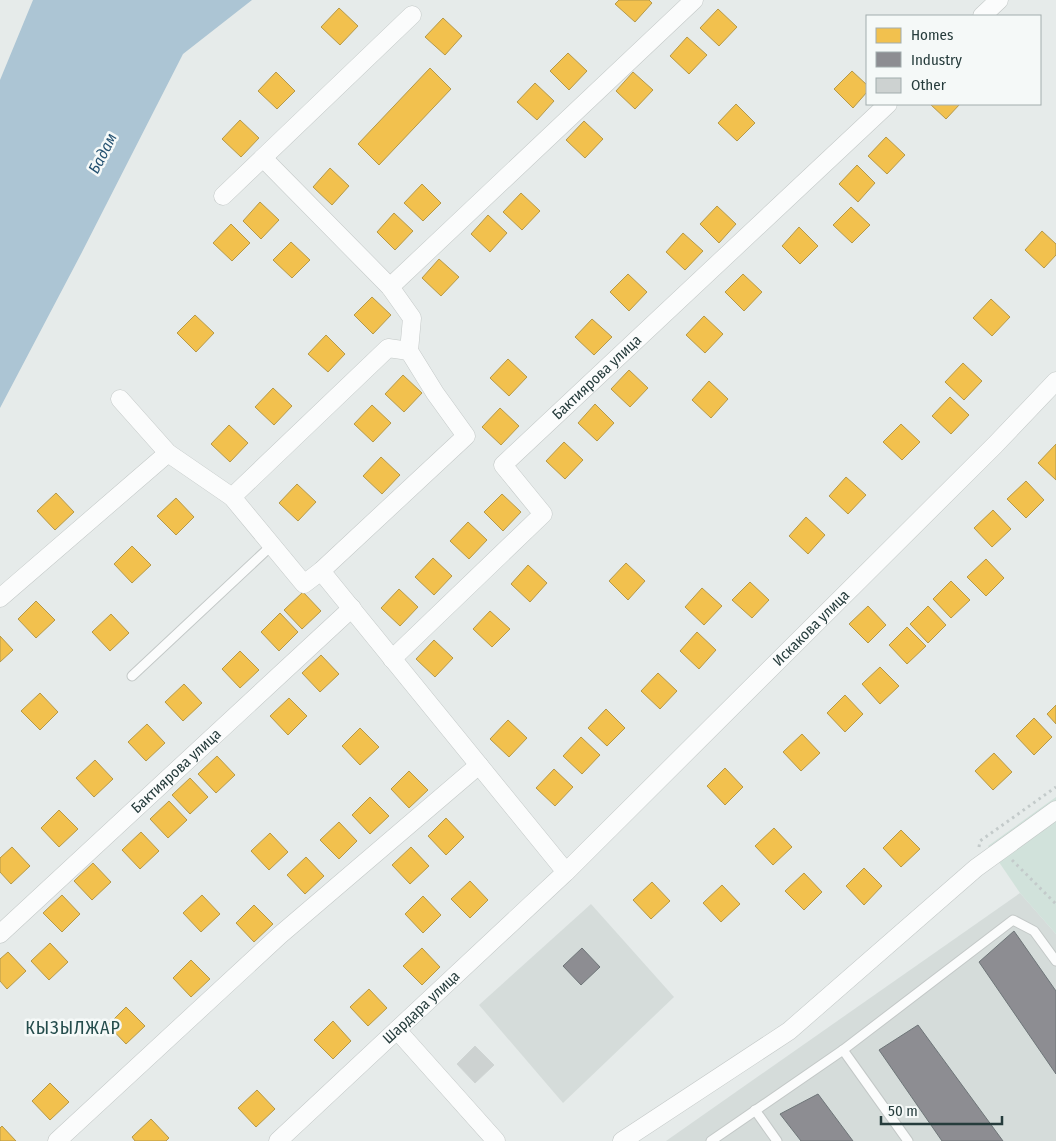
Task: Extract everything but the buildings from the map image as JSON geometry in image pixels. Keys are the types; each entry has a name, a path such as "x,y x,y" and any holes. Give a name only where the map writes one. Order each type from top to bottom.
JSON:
{"street":[{"path":"390,286 694,0"},
{"path":"983,15 999,0"},
{"path":"223,196 412,15"},
{"name":"Бактиярова улица","path":"392,659 543,514 503,464 887,105"},
{"path":"120,399 168,453 232,496 304,584 321,571 466,436 435,393 409,351 412,318 390,286 263,158"},
{"path":"232,496 388,348 409,351"},
{"name":"Искакова улица","path":"566,872 995,445 1056,381"},
{"path":"0,598 168,453"},
{"path":"321,571 566,872"},
{"name":"Бактиярова улица","path":"0,934 352,608"},
{"path":"58,1141 280,935 478,765"},
{"path":"622,1141 788,1031 976,868 1056,810"},
{"name":"Шардара улица","path":"278,1141 566,872"},
{"path":"397,1030 496,1141"}],"lane":[{"path":"132,676 272,545"},
{"path":"711,1141 843,1050 1013,920 1034,931 1056,962"},
{"path":"843,1050 908,1141"},
{"path":"755,1110 778,1141"}],"path":[{"path":"1001,850 1056,904"}],"shaded area":[{"path":"1056,797 1056,934 1020,893 988,846"},
{"path":"1020,893 1056,934 1056,1141 666,1141"},
{"path":"591,904 674,997 563,1103 479,1005"}],"water":[{"name":"Бадам","path":"33,0 252,0 183,54 0,408 0,80"}],"district":[{"name":"КЫЗЫЛЖАР","path":"73,1028"}]}
